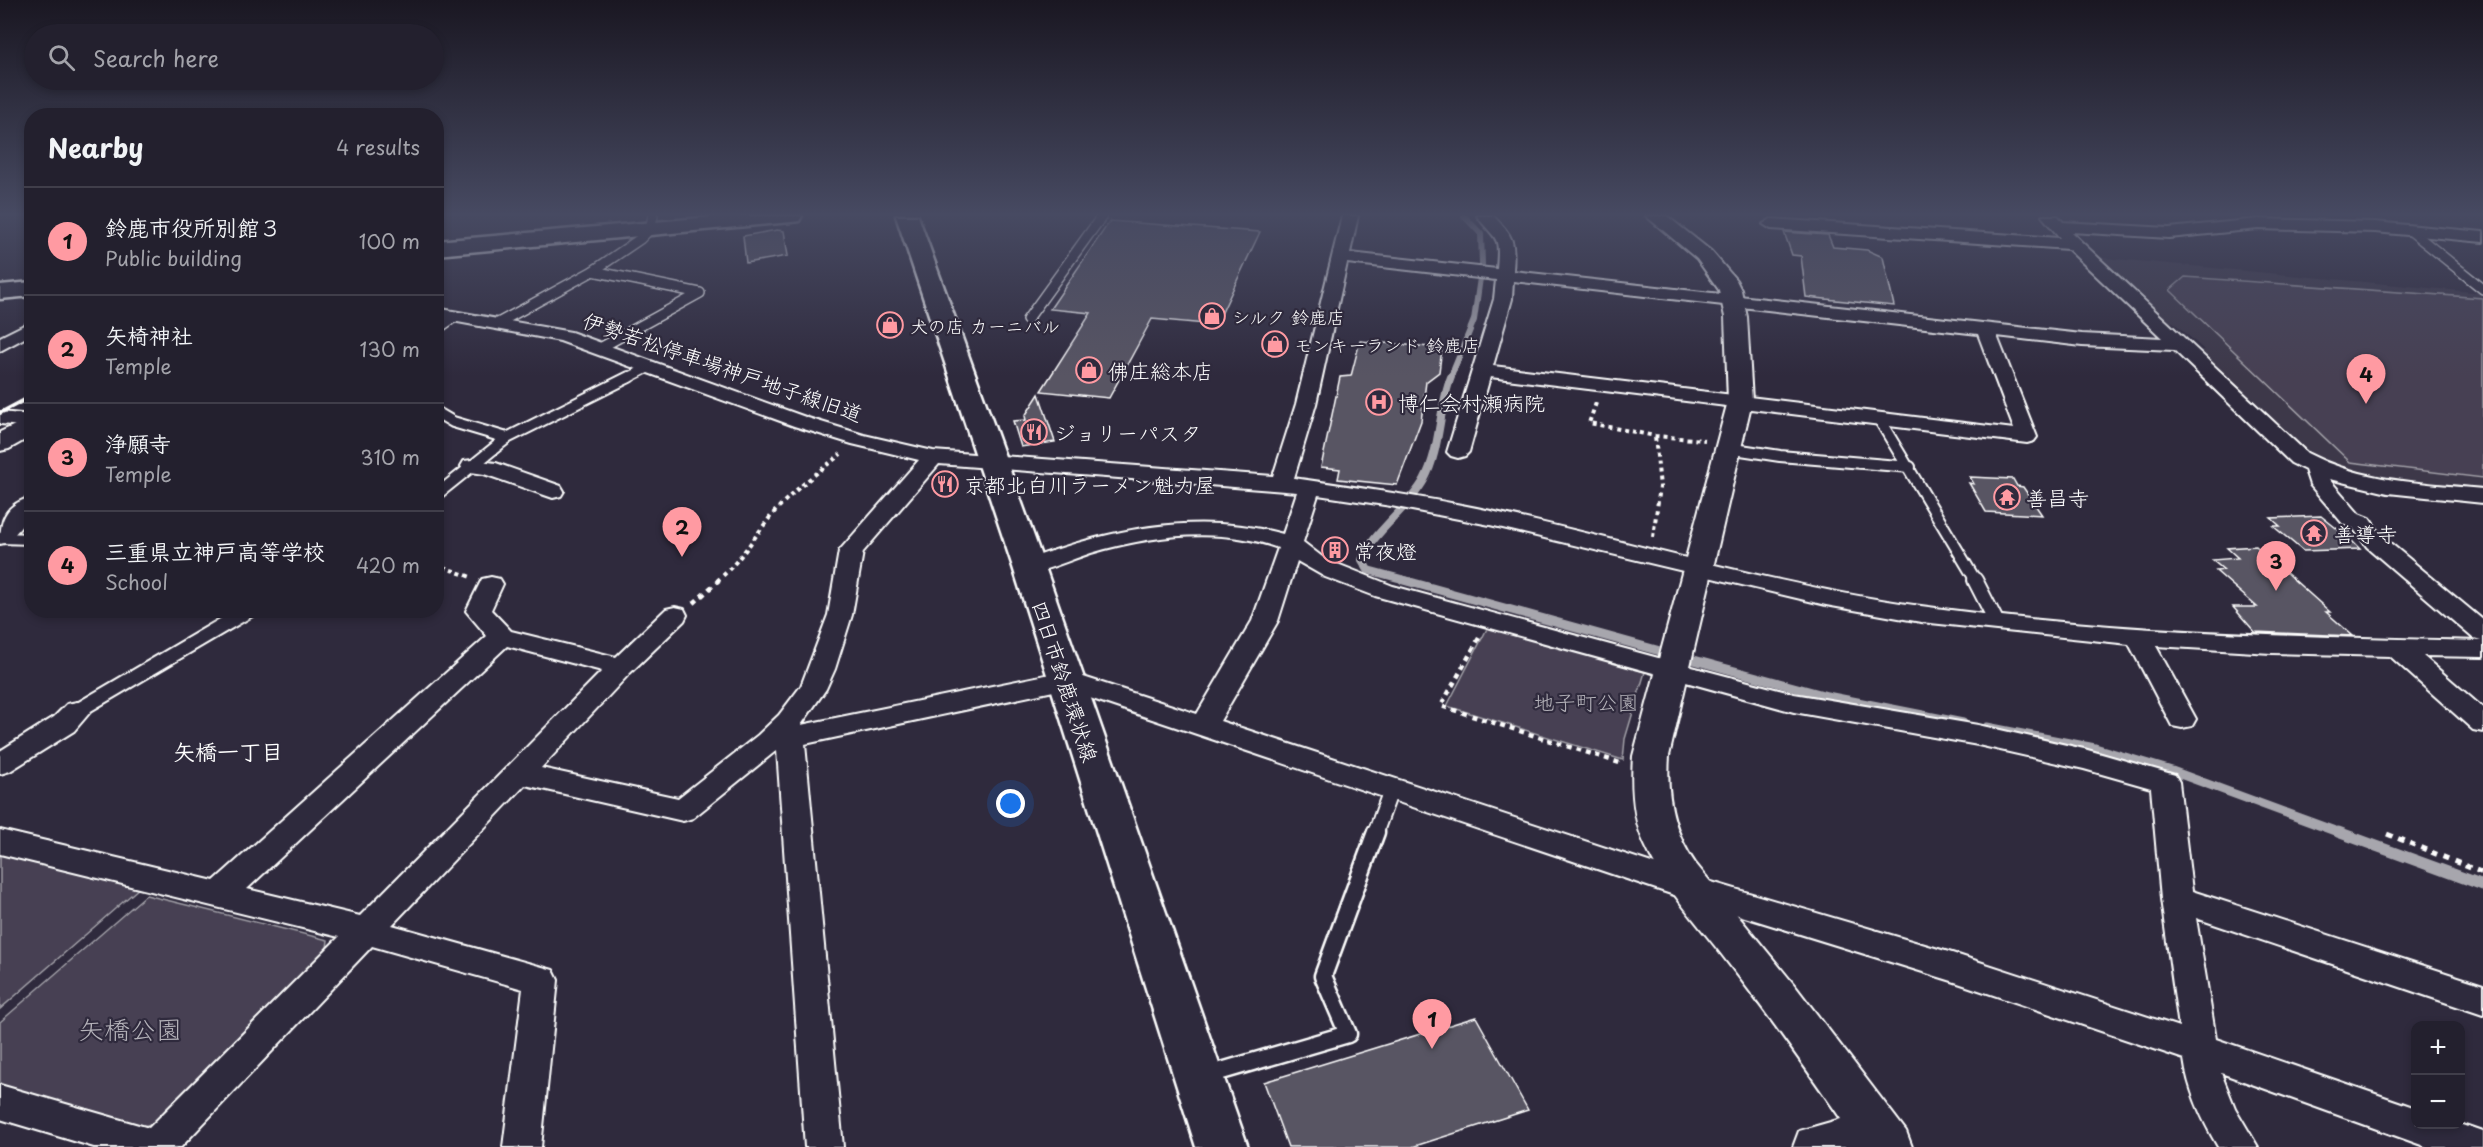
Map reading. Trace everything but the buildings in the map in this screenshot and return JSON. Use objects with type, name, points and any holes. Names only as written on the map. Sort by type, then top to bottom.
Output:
[{"type":"main road","name":"四日市鈴鹿環状線","points":[[926,270],[1029,567],[1222,1147]]},
{"type":"main road","points":[[0,284],[24,282]]},
{"type":"main road","points":[[0,292],[24,290]]},
{"type":"street","points":[[1282,483],[1306,404],[1337,270]]},
{"type":"street","points":[[1449,270],[2082,340],[2181,345]]},
{"type":"street","points":[[1458,452],[1484,371],[1503,299],[1501,270]]},
{"type":"street","points":[[1717,270],[1725,280],[1736,317],[1740,401],[1651,756],[1648,777],[1664,845],[1691,888],[1802,1027],[1883,1139],[1816,1147]]},
{"type":"street","points":[[2100,270],[2299,458],[2316,469],[2345,479],[2482,496]]},
{"type":"street","name":"伊勢若松停車場神戸地子線旧道","points":[[446,315],[564,336],[801,422],[859,440],[933,457],[1282,483],[1391,499],[1826,597],[1921,614],[2138,637],[2271,645],[2483,649]]},
{"type":"street","points":[[1484,371],[2027,437],[1985,328]]},
{"type":"street","points":[[0,345],[24,331]]},
{"type":"street","points":[[0,418],[24,422]]},
{"type":"street","points":[[0,443],[24,428]]},
{"type":"street","points":[[824,1147],[779,740],[813,689],[822,669],[840,615],[851,551],[933,457]]},
{"type":"street","points":[[472,466],[488,468],[554,492]]},
{"type":"street","points":[[2316,469],[2318,480],[2351,519],[2361,523],[2375,542],[2483,633]]},
{"type":"street","points":[[1204,726],[1265,621],[1310,487]]},
{"type":"street","points":[[1,535],[24,510]]},
{"type":"street","points":[[1029,567],[1120,538],[1189,527],[1213,528],[1264,536],[1292,545],[1314,562],[1349,579],[1384,591],[1489,619],[1675,660],[1717,681],[1794,703],[1988,737],[2084,759],[2165,782],[2177,899],[2204,1076],[2221,1118],[2239,1147]]},
{"type":"street","points":[[491,584],[478,611],[502,637],[621,667]]},
{"type":"street","points":[[0,1102],[155,1147],[621,667],[675,615]]},
{"type":"street","points":[[219,896],[502,637]]},
{"type":"street","points":[[2138,637],[2182,719]]},
{"type":"street","points":[[2395,646],[2483,723]]},
{"type":"street","points":[[519,773],[683,810],[779,740],[1065,680],[1098,693],[1691,888],[1952,967],[2199,1049],[2476,1147]]},
{"type":"street","points":[[0,764],[64,724],[77,711]]},
{"type":"street","points":[[0,842],[364,930],[541,980],[522,1147]]},
{"type":"street","points":[[2177,899],[2483,1000]]},
{"type":"lane","points":[[1027,320],[1063,270]]},
{"type":"lane","points":[[2459,270],[2483,290]]},
{"type":"lane","points":[[498,323],[593,271],[700,293],[600,348]]},
{"type":"lane","points":[[444,489],[507,438],[650,368]]},
{"type":"lane","points":[[444,417],[453,422],[507,438]]},
{"type":"lane","points":[[1879,419],[1910,468],[1996,621]]},
{"type":"lane","points":[[1729,444],[1780,456],[1910,468]]},
{"type":"lane","points":[[1,535],[24,538]]},
{"type":"lane","points":[[77,711],[235,618]]},
{"type":"lane","points":[[1198,1078],[1347,1034],[1323,976],[1391,790]]},
{"type":"path","points":[[1602,385],[1589,423],[1655,436],[1729,444]]},
{"type":"path","points":[[1647,555],[1660,507],[1661,482],[1655,436]]},
{"type":"path","points":[[675,615],[695,603],[735,565],[772,515],[796,489],[859,440]]},
{"type":"path","points":[[444,567],[491,584]]},
{"type":"path","points":[[1489,619],[1441,706],[1630,766]]},
{"type":"path","points":[[2387,834],[2483,873]]},
{"type":"shaded area","points":[[2107,270],[2229,270],[2483,293],[2483,490],[2354,475],[2304,456],[2195,351],[2204,350],[2173,322],[2163,323]]},
{"type":"green space","points":[[2185,277],[2483,298],[2483,478],[2350,462],[2170,290]]},
{"type":"green space","name":"地子町公園","points":[[1489,625],[1645,672],[1625,739],[1623,760],[1447,706]]},
{"type":"green space","points":[[0,854],[139,888],[0,1009]]},
{"type":"green space","name":"矢橋公園","points":[[146,895],[328,940],[326,956],[168,1118],[141,1127],[0,1086],[0,1022]]},
{"type":"waterway","points":[[1450,379],[1474,320],[1481,270]]},
{"type":"waterway","points":[[1409,581],[1368,570],[1362,560],[1373,541],[1417,491],[1430,468],[1451,377]]},
{"type":"waterway","points":[[1403,580],[1671,654]]},
{"type":"waterway","points":[[1683,657],[1827,696],[1963,723]]},
{"type":"waterway","points":[[1987,727],[2095,748],[2172,771],[2343,834]]},
{"type":"waterway","points":[[2338,832],[2483,885]]},
{"type":"railway","points":[[0,413],[24,400]]},
{"type":"place","name":"シルク 鈴鹿店","points":[[1212,316]]},
{"type":"place","name":"犬の店 カーニバル","points":[[890,325]]},
{"type":"place","name":"モンキーランド 鈴鹿店","points":[[1275,344]]},
{"type":"place","name":"佛庄総本店","points":[[1089,370]]},
{"type":"place","name":"博仁会村瀬病院","points":[[1379,402]]},
{"type":"place","name":"三重県立神戸高等学校","points":[[2366,404]]},
{"type":"place","name":"ジョリーパスタ","points":[[1034,432]]},
{"type":"place","name":"京都北白川ラーメン魁力屋","points":[[945,484]]},
{"type":"place","name":"善昌寺","points":[[2007,497]]},
{"type":"place","name":"善導寺","points":[[2314,533]]},
{"type":"place","name":"常夜燈","points":[[1335,550]]},
{"type":"place","name":"矢椅神社","points":[[682,557]]},
{"type":"place","name":"浄願寺","points":[[2276,591]]},
{"type":"place","name":"鈴鹿市役所別館３","points":[[1432,1049]]},
{"type":"district","name":"矢橋一丁目","points":[[228,750]]}]
